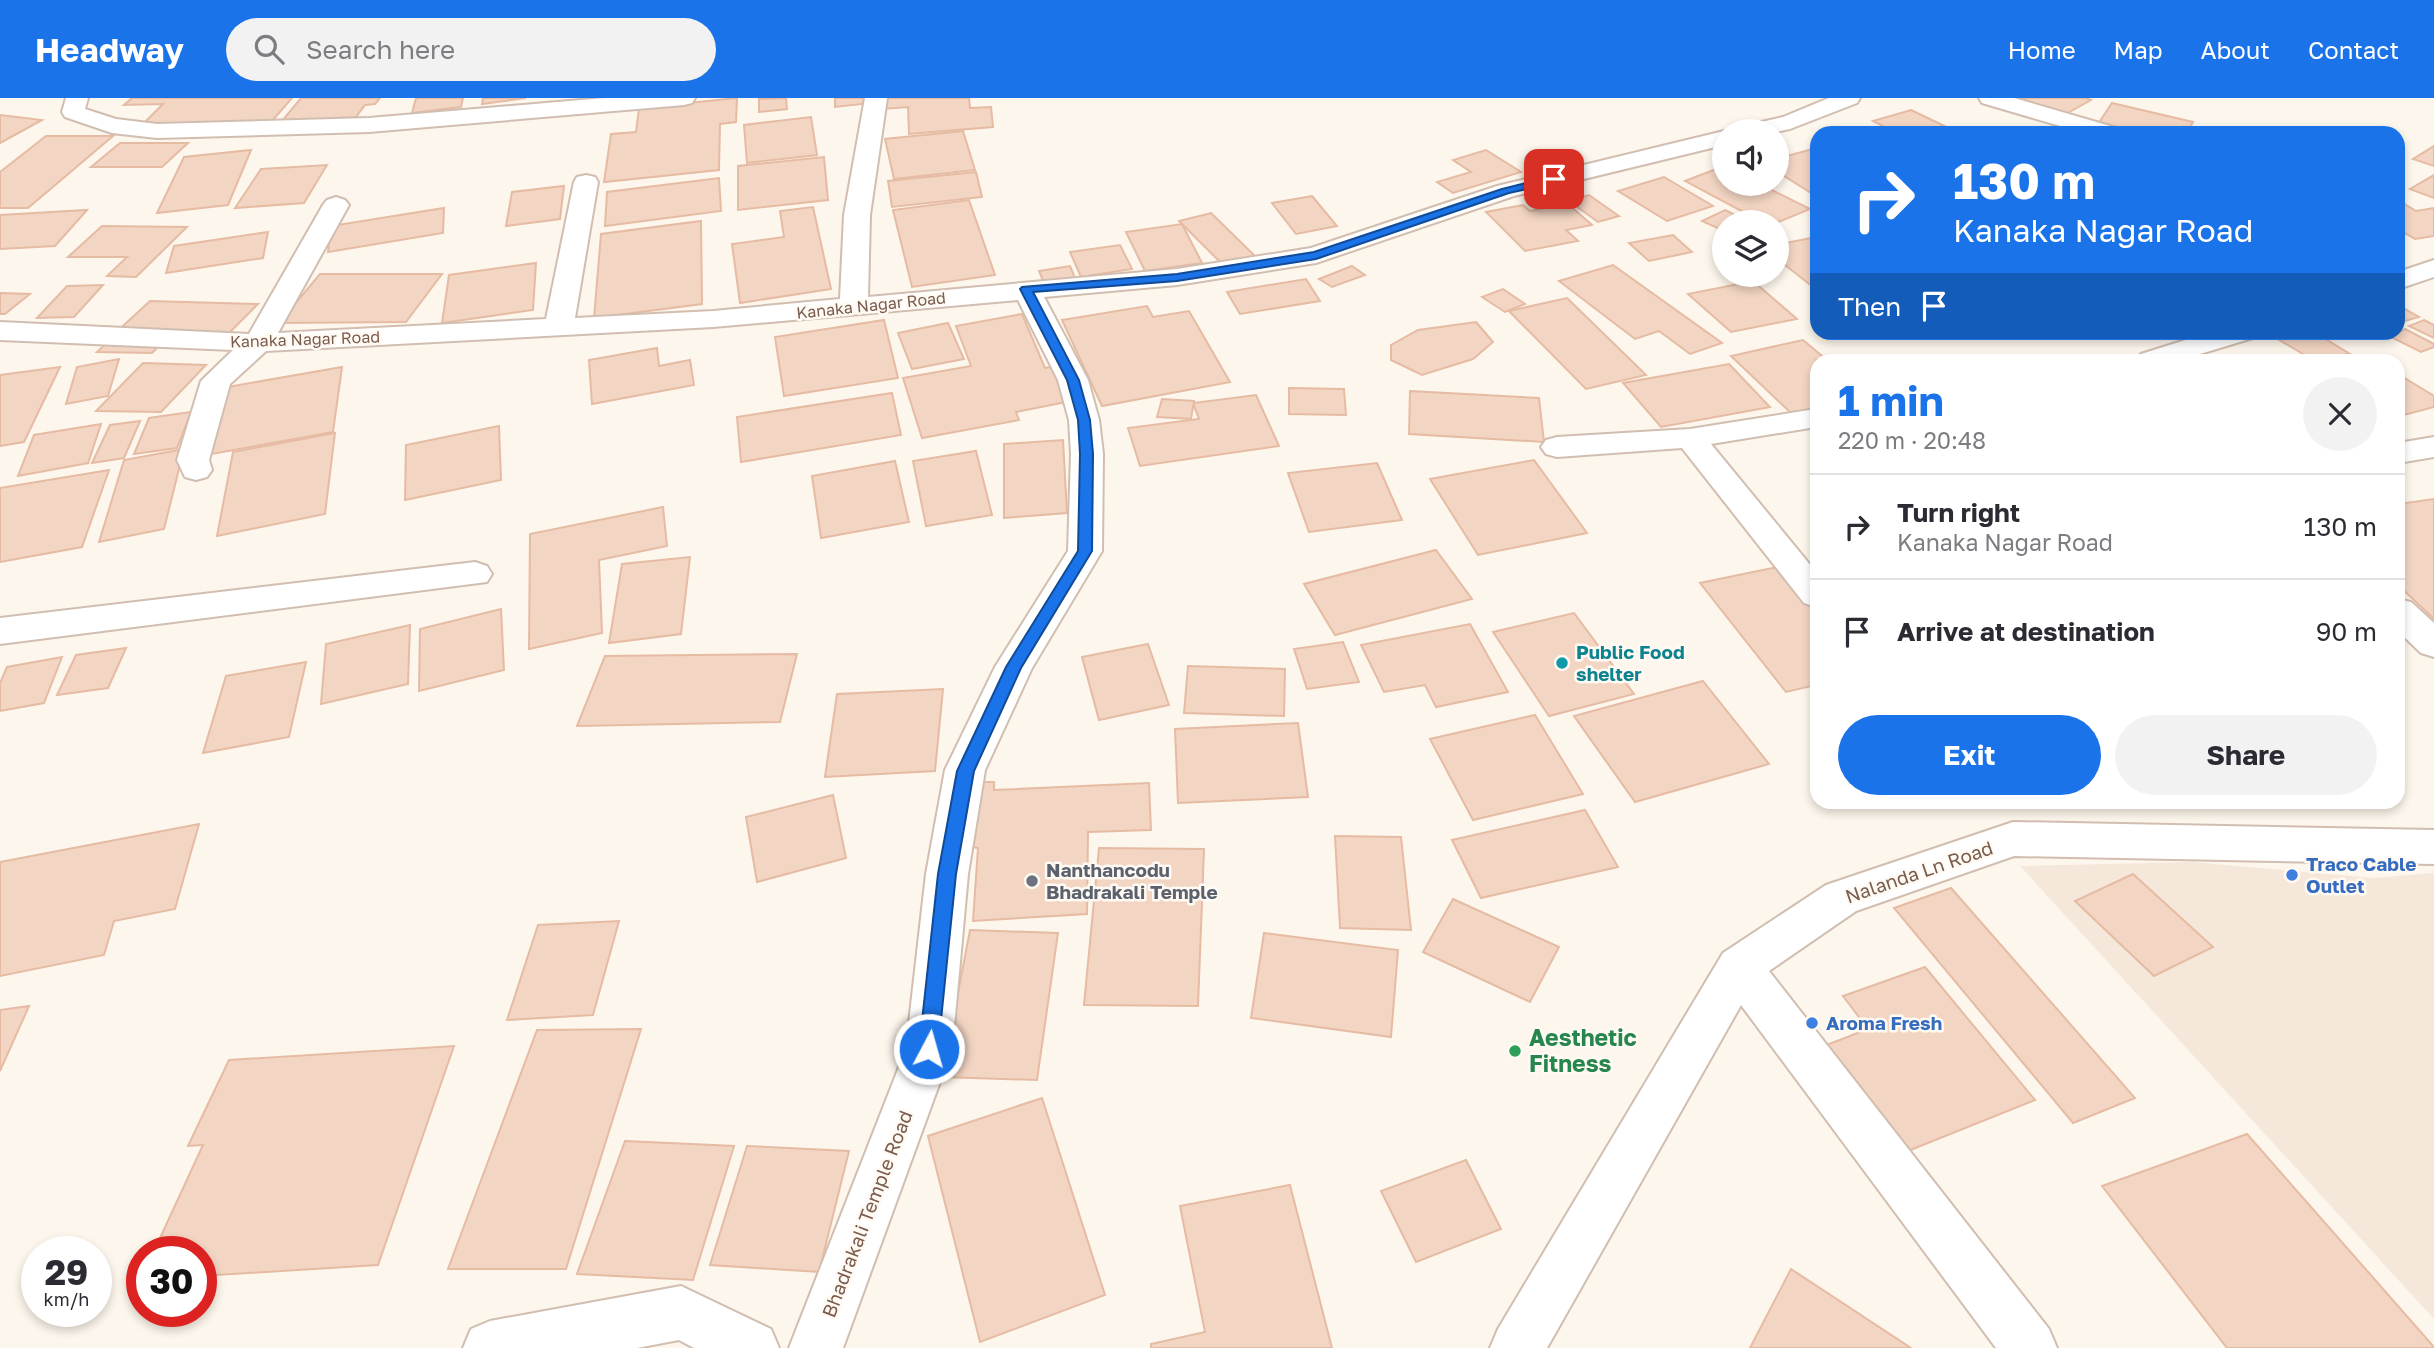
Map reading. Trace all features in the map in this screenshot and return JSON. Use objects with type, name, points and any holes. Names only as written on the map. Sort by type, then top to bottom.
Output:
[{"type":"street","points":[[77,98],[74,112],[112,126],[158,131],[369,125],[684,98]]},
{"type":"street","points":[[369,125],[397,98]]},
{"type":"street","points":[[854,307],[857,215],[876,98]]},
{"type":"street","points":[[1789,122],[1849,98]]},
{"type":"street","points":[[1990,98],[2085,126]]},
{"type":"street","name":"Kanaka Nagar Road","points":[[2,336],[258,343],[713,319],[1177,277],[1316,255],[1506,191],[1712,141]]},
{"type":"street","points":[[559,327],[586,183]]},
{"type":"street","points":[[195,470],[193,460],[216,381],[258,343],[335,205]]},
{"type":"street","points":[[2405,278],[2434,268]]},
{"type":"street","name":"Bhadrakali Temple Road","points":[[816,1348],[929,1049],[947,874],[965,771],[1014,667],[1085,551],[1087,454],[1084,420],[1073,380],[1026,289]]},
{"type":"street","points":[[2171,354],[2217,340]]},
{"type":"street","points":[[1557,447],[1690,438],[1810,419]]},
{"type":"street","points":[[1690,438],[1810,588]]},
{"type":"street","points":[[2405,452],[2434,447]]},
{"type":"street","points":[[0,631],[475,574]]},
{"type":"street","points":[[2405,617],[2434,644]]},
{"type":"street","name":"Nalanda Ln Road","points":[[1517,1348],[1739,967],[1841,898],[2013,839],[2434,847]]},
{"type":"street","points":[[1739,967],[2030,1348]]},
{"type":"street","points":[[490,1348],[681,1313],[752,1348]]},
{"type":"shaded area","points":[[2192,862],[2373,878],[2434,873],[2434,1319],[2020,866]]},
{"type":"building","points":[[132,98],[292,98],[272,121],[142,125],[163,104],[124,105]]},
{"type":"building","points":[[301,98],[380,98],[375,104],[365,105],[356,117],[282,121]]},
{"type":"building","points":[[416,98],[463,98],[461,107],[412,113]]},
{"type":"building","points":[[483,98],[526,98],[482,104]]},
{"type":"building","points":[[737,98],[736,122],[720,124],[719,170],[604,182],[611,134],[636,132],[639,108]]},
{"type":"building","points":[[786,98],[787,109],[759,112],[759,99]]},
{"type":"building","points":[[835,98],[870,98],[871,103],[835,107]]},
{"type":"building","points":[[883,98],[969,98],[970,108],[991,107],[993,127],[909,134],[908,107],[883,109]]},
{"type":"building","points":[[2016,98],[2086,98],[2091,100],[2064,115]]},
{"type":"building","points":[[2112,103],[2193,122],[2191,126],[2098,124]]},
{"type":"building","points":[[1911,110],[1944,126],[1883,126],[1873,121]]},
{"type":"building","points":[[0,115],[42,120],[0,143]]},
{"type":"building","points":[[811,117],[817,155],[747,163],[744,125]]},
{"type":"building","points":[[963,131],[975,170],[894,179],[885,139]]},
{"type":"building","points":[[46,136],[113,136],[28,208],[0,208],[0,172]]},
{"type":"building","points":[[120,143],[188,143],[162,167],[91,167]]},
{"type":"building","points":[[2434,146],[2434,166],[2413,159]]},
{"type":"building","points":[[251,150],[228,205],[157,213],[184,157]]},
{"type":"building","points":[[1486,150],[1521,172],[1453,193],[1437,182],[1471,172],[1453,160]]},
{"type":"building","points":[[1810,150],[1810,192],[1789,179],[1789,155]]},
{"type":"building","points":[[824,157],[828,200],[738,210],[738,166]]},
{"type":"building","points":[[327,165],[304,203],[235,208],[261,169]]},
{"type":"building","points":[[1712,171],[1712,195],[1685,181]]},
{"type":"building","points":[[976,172],[982,197],[892,207],[888,181]]},
{"type":"building","points":[[2434,175],[2434,198],[2410,189]]},
{"type":"building","points":[[1664,177],[1713,206],[1667,221],[1618,191]]},
{"type":"building","points":[[719,178],[721,211],[605,226],[607,192]]},
{"type":"building","points":[[564,186],[560,219],[506,226],[512,192]]},
{"type":"building","points":[[1589,195],[1619,216],[1598,222],[1569,201]]},
{"type":"building","points":[[1312,196],[1337,226],[1296,234],[1272,203]]},
{"type":"building","points":[[1713,196],[1784,196],[1810,209],[1789,218],[1789,210],[1739,210]]},
{"type":"building","points":[[969,200],[995,275],[912,287],[893,210]]},
{"type":"building","points":[[1568,204],[1592,225],[1566,230],[1578,241],[1525,251],[1486,212],[1523,205],[1530,211]]},
{"type":"building","points":[[2405,204],[2416,211],[2434,208],[2434,236],[2415,239],[2405,233]]},
{"type":"building","points":[[813,207],[831,289],[740,303],[732,244],[784,237],[780,211]]},
{"type":"building","points":[[444,208],[443,233],[328,252],[331,226]]},
{"type":"building","points":[[87,210],[55,246],[0,249],[0,215]]},
{"type":"building","points":[[1211,213],[1260,261],[1227,269],[1179,221]]},
{"type":"building","points":[[1712,216],[1712,226],[1702,221]]},
{"type":"building","points":[[701,221],[702,304],[594,318],[601,234]]},
{"type":"building","points":[[1182,224],[1202,263],[1145,271],[1126,232]]},
{"type":"building","points":[[102,226],[187,227],[136,277],[107,276],[127,257],[68,257]]},
{"type":"building","points":[[268,232],[263,258],[166,273],[174,246]]},
{"type":"building","points":[[1673,235],[1692,252],[1649,261],[1629,243]]},
{"type":"building","points":[[1810,238],[1810,285],[1789,268],[1789,242]]},
{"type":"building","points":[[1120,245],[1132,269],[1081,277],[1070,252]]},
{"type":"building","points":[[536,263],[533,310],[442,323],[449,275]]},
{"type":"building","points":[[1613,265],[1722,343],[1690,354],[1659,331],[1635,339],[1559,281]]},
{"type":"building","points":[[1070,266],[1075,278],[1044,283],[1039,271]]},
{"type":"building","points":[[1352,266],[1365,275],[1332,287],[1319,279]]},
{"type":"building","points":[[320,274],[442,274],[406,322],[279,323]]},
{"type":"building","points":[[1306,279],[1320,301],[1240,314],[1227,292]]},
{"type":"building","points":[[103,285],[74,317],[37,318],[67,286]]},
{"type":"building","points":[[1723,287],[1760,287],[1797,319],[1731,332],[1688,294]]},
{"type":"building","points":[[1503,289],[1525,304],[1505,312],[1482,297]]},
{"type":"building","points":[[0,293],[30,294],[5,314],[0,314]]},
{"type":"building","points":[[1567,298],[1646,375],[1586,389],[1509,311]]},
{"type":"building","points":[[150,301],[258,304],[224,338],[112,336]]},
{"type":"building","points":[[1147,306],[1153,317],[1189,311],[1230,382],[1102,406],[1062,320]]},
{"type":"building","points":[[2405,309],[2419,317],[2405,321]]},
{"type":"building","points":[[1022,314],[1045,368],[1060,365],[1076,400],[1016,412],[1019,420],[922,438],[903,378],[971,366],[956,326]]},
{"type":"building","points":[[884,320],[898,378],[784,396],[775,337]]},
{"type":"building","points":[[2424,320],[2434,325],[2434,338],[2409,326]]},
{"type":"building","points":[[1476,322],[1493,342],[1473,359],[1422,375],[1391,360],[1391,345],[1418,330]]},
{"type":"building","points":[[948,323],[964,359],[912,369],[898,333]]},
{"type":"building","points":[[2405,329],[2434,344],[2434,347],[2421,352],[2397,340],[2405,340]]},
{"type":"building","points":[[1803,340],[1820,354],[1810,354],[1810,410],[1792,414],[1731,356]]},
{"type":"building","points":[[2279,340],[2327,340],[2350,354],[2303,354]]},
{"type":"building","points":[[109,341],[163,342],[152,353],[97,352]]},
{"type":"building","points":[[657,348],[659,366],[690,360],[694,385],[592,404],[589,360]]},
{"type":"building","points":[[119,359],[108,396],[66,404],[77,367]]},
{"type":"building","points":[[143,363],[206,365],[161,412],[96,411]]},
{"type":"building","points":[[1729,364],[1770,407],[1661,427],[1623,383]]},
{"type":"building","points":[[60,367],[24,442],[0,446],[0,375]]},
{"type":"building","points":[[342,367],[333,432],[200,456],[216,389]]},
{"type":"building","points":[[2405,378],[2434,396],[2434,407],[2405,415]]},
{"type":"building","points":[[1289,388],[1344,389],[1346,415],[1289,414]]},
{"type":"building","points":[[1410,391],[1539,398],[1544,442],[1409,434]]},
{"type":"building","points":[[892,393],[901,435],[741,462],[737,417]]},
{"type":"building","points":[[1256,395],[1279,446],[1140,466],[1128,428],[1199,419],[1193,403]]},
{"type":"building","points":[[1162,399],[1194,401],[1191,419],[1157,417]]},
{"type":"building","points":[[191,412],[177,448],[134,454],[149,418]]},
{"type":"building","points":[[140,421],[124,458],[92,463],[110,425]]},
{"type":"building","points":[[101,424],[88,463],[18,476],[34,435]]},
{"type":"building","points":[[499,426],[501,480],[405,500],[406,445]]},
{"type":"building","points":[[335,433],[325,514],[217,536],[233,452]]},
{"type":"building","points":[[1063,440],[1067,513],[1004,518],[1004,444]]},
{"type":"building","points":[[184,449],[164,529],[99,542],[124,460]]},
{"type":"building","points":[[976,451],[992,515],[926,526],[913,461]]},
{"type":"building","points":[[1534,460],[1587,533],[1478,555],[1430,479]]},
{"type":"building","points":[[895,461],[909,522],[821,538],[812,476]]},
{"type":"building","points":[[1377,463],[1402,520],[1309,532],[1288,473]]},
{"type":"building","points":[[109,470],[82,547],[0,562],[0,488]]},
{"type":"building","points":[[2434,499],[2434,619],[2405,592],[2405,503]]},
{"type":"building","points":[[663,507],[667,546],[599,560],[602,633],[529,649],[530,534]]},
{"type":"building","points":[[1436,550],[1472,599],[1335,635],[1304,584]]},
{"type":"building","points":[[690,557],[681,634],[609,643],[622,564]]},
{"type":"building","points":[[1777,567],[1810,606],[1810,686],[1786,692],[1700,583]]},
{"type":"building","points":[[501,609],[504,670],[419,691],[420,629]]},
{"type":"building","name":"Public Food shelter","points":[[1574,613],[1634,694],[1549,716],[1493,632]]},
{"type":"building","points":[[1470,624],[1508,692],[1436,707],[1425,685],[1384,692],[1361,645]]},
{"type":"building","points":[[410,625],[408,684],[321,704],[326,644]]},
{"type":"building","points":[[1343,642],[1359,682],[1307,689],[1294,649]]},
{"type":"building","points":[[1148,644],[1169,705],[1099,720],[1082,657]]},
{"type":"building","points":[[126,648],[108,688],[57,695],[76,655]]},
{"type":"building","points":[[797,654],[780,722],[577,726],[605,656]]},
{"type":"building","points":[[62,657],[44,703],[0,711],[0,683],[7,667]]},
{"type":"building","points":[[306,662],[289,737],[203,753],[226,676]]},
{"type":"building","points":[[1188,666],[1285,669],[1284,716],[1184,713]]},
{"type":"building","points":[[1703,681],[1769,764],[1635,802],[1574,716]]},
{"type":"building","points":[[943,689],[935,771],[825,777],[837,694]]},
{"type":"building","points":[[1535,715],[1583,794],[1473,820],[1430,739]]},
{"type":"building","points":[[1298,723],[1308,797],[1178,803],[1175,729]]},
{"type":"building","name":"Nanthancodu Bhadrakali Temple","points":[[977,782],[994,782],[994,790],[1149,783],[1151,830],[1088,832],[1087,914],[973,921],[978,848],[972,847]]},
{"type":"building","points":[[833,795],[846,858],[757,882],[746,817]]},
{"type":"building","points":[[1585,810],[1618,867],[1481,898],[1452,840]]},
{"type":"building","points":[[199,824],[175,909],[114,921],[104,955],[0,976],[0,862]]},
{"type":"building","points":[[1335,836],[1401,837],[1411,930],[1340,928]]},
{"type":"building","points":[[1099,848],[1204,849],[1198,1006],[1084,1005]]},
{"type":"building","points":[[2133,874],[2213,947],[2154,976],[2075,901]]},
{"type":"building","points":[[1951,888],[2135,1098],[2073,1123],[1894,908]]},
{"type":"building","points":[[1453,899],[1559,947],[1530,1002],[1423,952]]},
{"type":"building","points":[[619,921],[593,1015],[507,1020],[538,925]]},
{"type":"building","points":[[970,930],[1058,933],[1037,1080],[942,1077]]},
{"type":"building","points":[[1264,933],[1398,950],[1391,1037],[1251,1018]]},
{"type":"building","points":[[1925,967],[2035,1100],[1898,1155],[1819,1048],[1868,1029],[1843,996]]},
{"type":"building","points":[[29,1006],[0,1071],[0,1010]]},
{"type":"building","points":[[641,1029],[566,1269],[448,1269],[537,1030]]},
{"type":"building","points":[[454,1046],[378,1265],[217,1275],[217,1236],[161,1236],[203,1145],[188,1146],[229,1060]]},
{"type":"building","points":[[1042,1098],[1105,1295],[980,1342],[928,1136]]},
{"type":"building","points":[[2247,1134],[2434,1348],[2227,1348],[2102,1186]]},
{"type":"building","points":[[625,1141],[734,1146],[693,1280],[577,1274]]},
{"type":"building","points":[[747,1146],[849,1151],[819,1272],[710,1265]]},
{"type":"building","points":[[1466,1160],[1501,1229],[1416,1262],[1381,1191]]},
{"type":"building","points":[[1290,1185],[1332,1348],[1151,1348],[1151,1344],[1205,1332],[1180,1206]]},
{"type":"building","points":[[1791,1269],[1911,1348],[1750,1348]]},
{"type":"place","name":"Public Food shelter","points":[[1562,663]]},
{"type":"place","name":"Traco Cable Outlet","points":[[2292,875]]},
{"type":"place","name":"Nanthancodu Bhadrakali Temple","points":[[1032,881]]},
{"type":"place","name":"Aroma Fresh","points":[[1812,1023]]},
{"type":"place","name":"Aesthetic Fitness","points":[[1515,1051]]},
{"type":"route","points":[[929,1049],[947,874],[965,771],[1014,667],[1085,551],[1087,454],[1084,420],[1073,380],[1026,289],[1177,277],[1316,255],[1506,191],[1554,179]]}]
